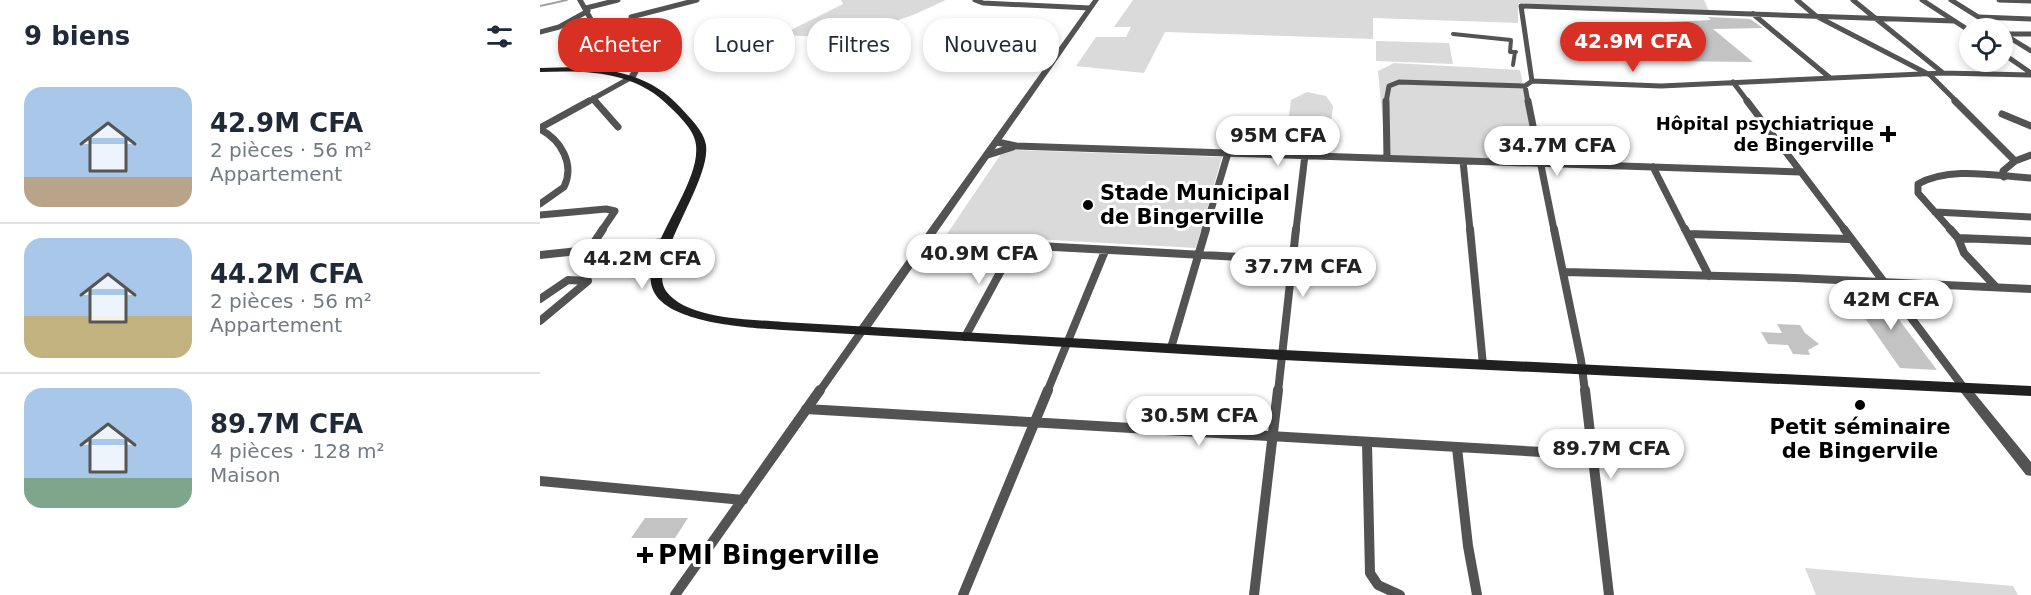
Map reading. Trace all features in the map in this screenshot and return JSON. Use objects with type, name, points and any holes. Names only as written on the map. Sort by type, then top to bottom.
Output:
[{"type":"main road","points":[[540,70],[590,70],[632,77],[651,85],[668,99],[697,134],[701,144],[698,166],[665,242],[657,274],[657,288],[664,298],[676,306],[725,320],[862,331],[1283,355],[2031,391]]},
{"type":"street","points":[[580,0],[591,18]]},
{"type":"street","points":[[540,32],[559,27],[587,9],[618,0]]},
{"type":"street","points":[[631,17],[697,0]]},
{"type":"street","points":[[975,0],[1032,2],[1090,8]]},
{"type":"street","points":[[675,595],[1096,0]]},
{"type":"street","points":[[1797,0],[1815,16],[1930,75],[2015,161]]},
{"type":"street","points":[[1853,0],[1943,73]]},
{"type":"street","points":[[1922,0],[1959,24]]},
{"type":"street","points":[[1951,0],[1978,17],[2031,19]]},
{"type":"street","points":[[1999,0],[2031,1]]},
{"type":"street","points":[[1532,81],[1521,6],[1954,21]]},
{"type":"street","points":[[1754,14],[1829,77]]},
{"type":"street","points":[[2013,33],[2031,34]]},
{"type":"street","points":[[1453,34],[1511,40],[1510,52],[1515,52],[1513,65]]},
{"type":"street","points":[[2013,39],[2031,51]]},
{"type":"street","points":[[2013,61],[2031,74]]},
{"type":"street","points":[[540,128],[632,77],[635,72]]},
{"type":"street","points":[[1388,158],[1386,92],[1394,84],[1525,86],[1532,81],[1661,86],[1943,73],[2031,74]]},
{"type":"street","points":[[1733,82],[1881,282],[2031,471]]},
{"type":"street","points":[[1525,86],[1582,370],[1609,595]]},
{"type":"street","points":[[593,98],[618,128]]},
{"type":"street","points":[[2002,114],[2031,126]]},
{"type":"street","points":[[540,128],[549,133],[564,151],[567,180],[564,187],[540,204]]},
{"type":"street","points":[[997,142],[1016,146],[1800,172]]},
{"type":"street","points":[[988,154],[1016,146]]},
{"type":"street","points":[[1171,348],[1228,153]]},
{"type":"street","points":[[1254,595],[1295,260],[1305,155]]},
{"type":"street","points":[[2004,177],[2003,171],[2015,161],[2031,155]]},
{"type":"street","points":[[1463,161],[1483,365]]},
{"type":"street","points":[[1653,167],[1709,276]]},
{"type":"street","points":[[1996,287],[1964,253],[1958,238],[1918,193],[1918,184],[1923,180],[1949,176],[2031,178]]},
{"type":"street","points":[[540,215],[606,209],[615,211],[589,250]]},
{"type":"street","points":[[1935,212],[2031,217]]},
{"type":"street","points":[[1689,234],[1849,239]]},
{"type":"street","points":[[1958,238],[2031,241]]},
{"type":"street","points":[[926,240],[1295,260]]},
{"type":"street","points":[[540,255],[665,242]]},
{"type":"street","points":[[964,337],[1015,246]]},
{"type":"street","points":[[963,595],[1105,251]]},
{"type":"street","points":[[1564,272],[1881,282],[2029,290]]},
{"type":"street","points":[[540,299],[564,280],[572,278],[588,281],[540,321]]},
{"type":"street","points":[[806,409],[1594,455]]},
{"type":"street","points":[[1367,443],[1370,573],[1373,582],[1400,595]]},
{"type":"street","points":[[1457,448],[1468,546],[1477,595]]},
{"type":"street","points":[[540,481],[743,500]]},
{"type":"shaded area","points":[[841,0],[946,0],[905,18],[815,18],[843,4]]},
{"type":"shaded area","points":[[1133,0],[1704,0],[1709,11],[1518,3],[1518,23],[1373,18],[1373,39],[1165,32],[1144,73],[1076,66],[1096,37],[1126,37],[1131,27],[1114,27]]},
{"type":"shaded area","points":[[807,22],[807,36],[795,36],[795,28]]},
{"type":"shaded area","points":[[1376,41],[1449,43],[1453,64],[1376,61]]},
{"type":"shaded area","points":[[1394,63],[1520,70],[1538,163],[1386,156],[1378,71]]},
{"type":"shaded area","points":[[1307,92],[1326,96],[1333,106],[1331,123],[1320,130],[1302,133],[1288,122],[1291,100]]},
{"type":"shaded area","name":"Stade Municipal de Bingerville","points":[[1014,150],[1222,157],[1196,248],[947,234],[1001,154]]},
{"type":"shaded area","points":[[1805,568],[2013,586],[2018,595],[1816,595]]},
{"type":"building","points":[[1708,17],[1750,19],[1763,28],[1713,29],[1753,62],[1662,61],[1642,32],[1676,31],[1667,22],[1711,20]]},
{"type":"building","points":[[1846,291],[1878,292],[1937,370],[1900,368]]},
{"type":"building","points":[[1777,324],[1800,325],[1805,333],[1819,344],[1808,350],[1810,355],[1793,354],[1788,345],[1768,344],[1761,332],[1782,333]]},
{"type":"building","name":"PMI Bingerville","points":[[645,518],[688,518],[675,538],[631,538]]},
{"type":"waterway","points":[[540,6],[567,0]]},
{"type":"place","name":"Hôpital psychiatrique de Bingerville","points":[[1888,134]]},
{"type":"place","name":"Stade Municipal de Bingerville","points":[[1088,205]]},
{"type":"place","name":"Petit séminaire de Bingervile","points":[[1860,405]]},
{"type":"place","name":"PMI Bingerville","points":[[645,555]]}]
